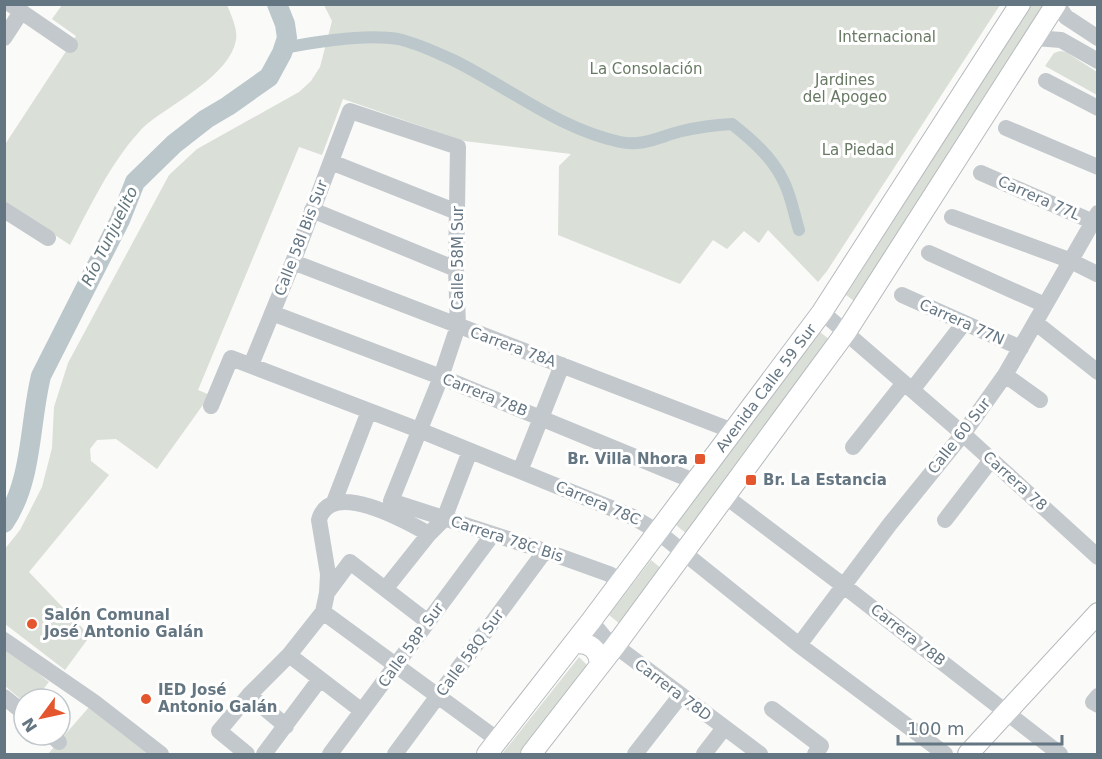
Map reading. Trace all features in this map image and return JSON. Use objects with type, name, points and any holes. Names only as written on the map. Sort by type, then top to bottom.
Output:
[{"type":"main road","name":"Avenida Calle 59 Sur","points":[[493,747],[591,621],[822,312],[1020,4]]},
{"type":"main road","name":"Avenida Calle 59 Sur","points":[[531,754],[615,646],[846,332],[1057,4]]},
{"type":"main road","points":[[968,754],[1098,613]]},
{"type":"main road","points":[[573,644],[589,644],[596,649],[600,657],[600,665]]},
{"type":"street","points":[[1057,4],[1066,17],[1098,38]]},
{"type":"street","points":[[4,38],[16,8],[70,45]]},
{"type":"street","points":[[1035,38],[1060,40],[1098,61]]},
{"type":"street","points":[[1046,81],[1098,108]]},
{"type":"street","name":"Calle 58I Bis Sur","points":[[251,365],[350,111],[458,147]]},
{"type":"street","points":[[1006,128],[1098,167]]},
{"type":"street","name":"Calle 58M Sur","points":[[391,501],[441,376],[458,326],[456,269],[458,147]]},
{"type":"street","points":[[331,162],[457,212]]},
{"type":"street","name":"Carrera 77L","points":[[981,173],[1096,220]]},
{"type":"street","points":[[4,210],[48,238]]},
{"type":"street","points":[[312,210],[456,269]]},
{"type":"street","points":[[952,217],[1069,260],[1097,274]]},
{"type":"street","name":"Calle 60 Sur","points":[[800,645],[890,524],[963,434],[1005,375],[1036,323],[1069,260],[1096,220]]},
{"type":"street","points":[[929,253],[1045,305]]},
{"type":"street","name":"Carrera 78A","points":[[292,262],[734,431]]},
{"type":"street","name":"Carrera 77N","points":[[902,295],[1021,348]]},
{"type":"street","name":"Carrera 78","points":[[822,312],[963,434],[1098,557]]},
{"type":"street","name":"Carrera 78B","points":[[272,313],[441,376],[696,482]]},
{"type":"street","points":[[853,447],[964,323]]},
{"type":"street","points":[[1036,323],[1098,372]]},
{"type":"street","name":"Carrera 78C","points":[[211,406],[231,358],[419,430],[633,517],[658,532],[800,645],[945,754]]},
{"type":"street","points":[[520,471],[562,365]]},
{"type":"street","points":[[1005,375],[1040,400]]},
{"type":"street","points":[[247,754],[219,731],[249,695],[290,655],[323,612],[328,574],[319,520],[328,507],[369,411]]},
{"type":"street","points":[[386,588],[429,534],[444,519],[470,451]]},
{"type":"street","points":[[945,520],[991,460]]},
{"type":"street","name":"Carrera 78B","points":[[725,496],[1060,754]]},
{"type":"street","points":[[328,507],[346,500],[406,514],[429,534]]},
{"type":"street","name":"Carrera 78C Bis","points":[[391,501],[406,514],[444,519],[493,534],[609,574],[621,581]]},
{"type":"street","name":"Calle 58P Sur","points":[[330,754],[493,534]]},
{"type":"street","name":"Calle 58Q Sur","points":[[395,754],[545,551]]},
{"type":"street","points":[[327,593],[350,562],[428,622]]},
{"type":"street","points":[[323,612],[438,697],[493,747]]},
{"type":"street","name":"Carrera 78D","points":[[591,621],[604,638],[760,754]]},
{"type":"street","points":[[4,640],[93,702],[161,754]]},
{"type":"street","points":[[290,655],[362,711]]},
{"type":"street","points":[[264,754],[320,679]]},
{"type":"street","points":[[249,695],[286,726]]},
{"type":"street","points":[[635,754],[681,696]]},
{"type":"street","points":[[772,708],[818,750]]},
{"type":"street","points":[[710,752],[724,728]]},
{"type":"green space","points":[[62,5],[227,5],[236,31],[232,53],[223,65],[199,87],[147,124],[128,145],[104,181],[70,245],[5,202],[4,146],[76,36],[52,19]]},
{"type":"green space","points":[[324,5],[1000,5],[818,282],[768,230],[759,243],[744,231],[727,249],[713,240],[680,284],[558,235],[559,166],[571,154],[464,141],[343,99],[322,155],[299,147],[198,390],[210,395],[157,469],[116,439],[97,440],[90,449],[91,461],[109,475],[29,572],[90,636],[65,670],[5,624],[4,550],[20,530],[42,487],[52,448],[54,407],[68,363],[169,175],[197,149],[299,92],[311,81],[320,67],[332,21]]},
{"type":"green space","points":[[1031,5],[1046,5],[858,304],[846,295]]},
{"type":"green space","points":[[1066,52],[1097,72],[1097,95],[1045,66],[1054,53]]},
{"type":"green space","points":[[820,332],[830,340],[688,535],[676,525]]},
{"type":"green space","points":[[651,560],[662,569],[620,624],[609,615]]},
{"type":"green space","points":[[4,646],[49,682],[45,687],[12,687],[12,692],[5,686]]},
{"type":"green space","points":[[579,657],[588,666],[520,754],[502,754]]},
{"type":"green space","points":[[90,706],[150,754],[48,754],[54,747],[72,747],[72,727]]},
{"type":"waterway","name":"Río Tunjuelito","points":[[4,523],[20,489],[25,471],[41,376],[120,220],[135,182],[174,144],[206,119],[269,77],[287,38],[285,24],[277,4]]},
{"type":"waterway","points":[[284,48],[356,38],[398,39],[453,60],[576,128],[620,142],[644,142],[707,126],[732,124],[773,163],[788,192],[799,230]]},
{"type":"place","name":"Br. Villa Nhora","points":[[700,459]]},
{"type":"place","name":"Br. La Estancia","points":[[751,480]]},
{"type":"place","name":"Salón Comunal José Antonio Galán","points":[[32,624]]},
{"type":"place","name":"IED José Antonio Galán","points":[[146,699]]},
{"type":"park label","name":"Internacional","points":[[887,37]]},
{"type":"park label","name":"La Consolación","points":[[646,69]]},
{"type":"park label","name":"Jardines del Apogeo","points":[[845,88]]},
{"type":"park label","name":"La Piedad","points":[[858,150]]}]
